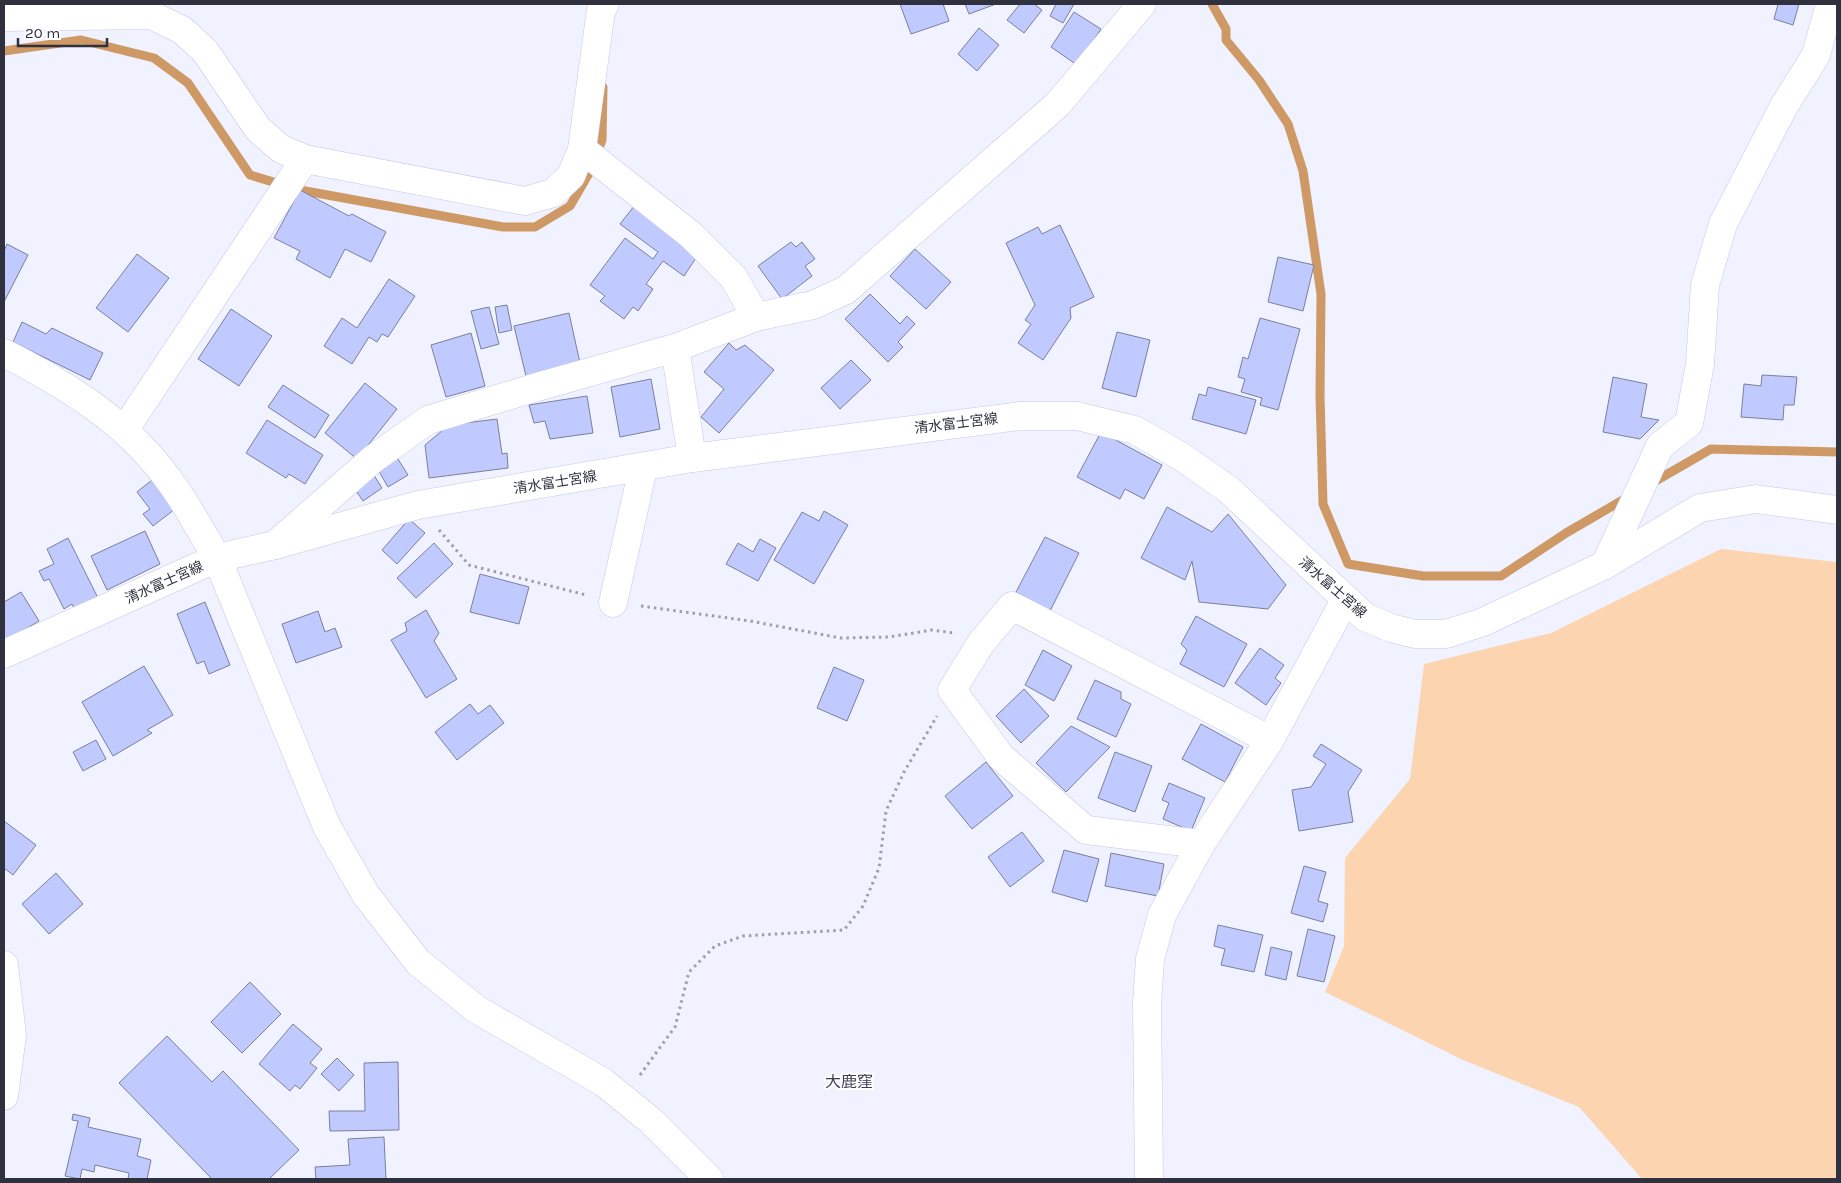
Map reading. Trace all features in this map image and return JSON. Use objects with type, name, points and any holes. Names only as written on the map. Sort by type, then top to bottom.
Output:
[{"type":"street","points":[[4,17],[151,16],[182,30],[205,51],[258,129],[281,149],[305,159],[525,201],[553,193],[571,176],[583,150],[601,10],[605,4]]},
{"type":"street","points":[[1605,565],[1660,446],[1689,423],[1700,364],[1705,285],[1724,224],[1784,106],[1816,55],[1830,4]]},
{"type":"street","points":[[275,545],[373,459],[428,420],[675,348],[756,317],[813,305],[846,290],[1058,104],[1138,5]]},
{"type":"street","points":[[583,150],[692,235],[734,278],[756,317]]},
{"type":"street","points":[[125,429],[305,159]]},
{"type":"street","points":[[675,348],[692,458]]},
{"type":"street","points":[[4,353],[57,380],[125,429],[171,482],[217,558],[327,827],[366,895],[418,962],[476,1009],[603,1082],[651,1121],[709,1179]]},
{"type":"street","name":"清水富士宮線","points":[[4,654],[217,558],[275,545],[418,505],[643,468],[692,458],[1010,417],[1077,416],[1135,430],[1182,457],[1229,490],[1365,617],[1391,628],[1414,634],[1446,634],[1483,622],[1605,565],[1700,508],[1756,499],[1837,510]]},
{"type":"street","points":[[614,603],[643,468]]},
{"type":"street","points":[[1150,1179],[1147,1003],[1150,958],[1162,915],[1201,844],[1270,740],[1345,600]]},
{"type":"street","points":[[1201,844],[1086,830],[1001,757],[952,690],[981,643],[1012,606],[1270,740]]},
{"type":"street","points":[[4,966],[12,1035],[4,1096]]},
{"type":"path","points":[[418,505],[469,565],[614,603],[750,620],[841,638],[889,637],[932,630],[958,634],[981,643]]},
{"type":"path","points":[[621,1097],[647,1068],[675,1028],[689,972],[715,946],[744,936],[844,930],[863,906],[879,868],[886,811],[900,780],[952,690]]},
{"type":"shaded area","points":[[1721,549],[1837,562],[1837,1179],[1642,1179],[1579,1107],[1463,1060],[1325,992],[1344,946],[1345,858],[1410,779],[1424,664],[1551,633]]},
{"type":"building","points":[[900,4],[943,4],[949,21],[911,34]]},
{"type":"building","points":[[965,4],[996,4],[969,14]]},
{"type":"building","points":[[1020,4],[1034,4],[1042,10],[1024,33],[1007,20]]},
{"type":"building","points":[[1056,4],[1074,4],[1063,23],[1050,16]]},
{"type":"building","points":[[1778,4],[1799,4],[1793,25],[1774,19]]},
{"type":"building","points":[[1074,12],[1101,29],[1077,65],[1051,47]]},
{"type":"building","points":[[979,28],[999,45],[977,71],[958,54]]},
{"type":"building","points":[[300,190],[349,216],[352,214],[386,232],[371,262],[345,249],[330,278],[296,259],[300,251],[274,238]]},
{"type":"building","points":[[635,205],[700,252],[684,276],[663,261],[646,284],[653,289],[638,311],[633,307],[624,319],[600,301],[605,296],[590,285],[625,238],[653,259],[658,252],[620,224]]},
{"type":"building","points":[[1060,225],[1094,297],[1070,308],[1071,318],[1043,360],[1018,343],[1031,324],[1025,320],[1035,305],[1006,243],[1038,227],[1042,234]]},
{"type":"building","points":[[791,242],[796,247],[802,242],[815,259],[805,266],[812,276],[782,299],[758,266]]},
{"type":"building","points":[[7,244],[28,255],[4,302],[4,251]]},
{"type":"building","points":[[915,249],[951,282],[926,309],[890,276]]},
{"type":"building","points":[[137,254],[169,278],[128,332],[96,308]]},
{"type":"building","points":[[1278,257],[1314,265],[1303,311],[1268,302]]},
{"type":"building","points":[[389,279],[415,296],[388,337],[382,334],[377,342],[369,337],[352,364],[324,346],[342,318],[357,328]]},
{"type":"building","points":[[870,294],[900,324],[907,316],[915,324],[898,342],[903,347],[888,362],[845,319]]},
{"type":"building","points":[[507,305],[512,330],[499,333],[495,307]]},
{"type":"building","points":[[489,307],[499,344],[481,349],[471,311]]},
{"type":"building","points":[[231,309],[272,336],[239,386],[198,359]]},
{"type":"building","points":[[569,313],[580,363],[526,376],[514,326]]},
{"type":"building","points":[[1260,318],[1300,329],[1278,410],[1260,405],[1262,398],[1241,392],[1245,379],[1238,377],[1243,357],[1248,359]]},
{"type":"building","points":[[22,322],[46,334],[52,328],[103,353],[90,380],[13,342]]},
{"type":"building","points":[[1117,332],[1150,340],[1136,397],[1102,388]]},
{"type":"building","points":[[471,333],[485,386],[446,397],[431,345]]},
{"type":"building","points":[[729,343],[736,350],[745,345],[774,370],[719,433],[701,417],[724,389],[704,372]]},
{"type":"building","points":[[851,360],[871,380],[840,409],[821,388]]},
{"type":"building","points":[[1762,375],[1797,377],[1794,405],[1784,405],[1783,420],[1741,417],[1744,384],[1761,386]]},
{"type":"building","points":[[1613,377],[1647,384],[1641,417],[1659,420],[1640,439],[1603,432]]},
{"type":"building","points":[[651,379],[660,429],[620,437],[611,387]]},
{"type":"building","points":[[365,383],[397,409],[357,459],[325,433]]},
{"type":"building","points":[[283,385],[329,415],[315,438],[268,407]]},
{"type":"building","points":[[1208,387],[1256,400],[1246,434],[1192,419],[1199,394],[1206,396]]},
{"type":"building","points":[[587,396],[593,433],[550,439],[545,421],[534,423],[529,405]]},
{"type":"building","points":[[497,419],[502,454],[507,453],[508,468],[429,478],[425,445],[449,425]]},
{"type":"building","points":[[267,420],[323,455],[305,484],[289,474],[286,478],[246,453]]},
{"type":"building","points":[[1101,432],[1162,465],[1144,499],[1125,489],[1120,499],[1077,477]]},
{"type":"building","points":[[396,456],[408,475],[388,487],[377,468]]},
{"type":"building","points":[[372,472],[382,488],[363,501],[352,485]]},
{"type":"building","points":[[152,480],[175,509],[153,526],[143,514],[150,509],[137,492]]},
{"type":"building","points":[[1167,507],[1212,532],[1228,514],[1286,585],[1268,609],[1199,602],[1192,561],[1185,580],[1141,558]]},
{"type":"building","points":[[824,511],[848,525],[814,584],[774,560],[802,512],[819,521]]},
{"type":"building","points":[[409,519],[425,533],[397,564],[382,550]]},
{"type":"building","points":[[145,531],[160,564],[107,590],[91,556]]},
{"type":"building","points":[[1045,537],[1079,553],[1050,611],[1016,592]]},
{"type":"building","points":[[68,538],[99,600],[76,612],[72,604],[64,609],[49,579],[44,581],[39,571],[54,564],[47,549]]},
{"type":"building","points":[[760,539],[776,548],[758,581],[726,564],[738,543],[753,552]]},
{"type":"building","points":[[434,543],[453,564],[416,598],[397,578]]},
{"type":"building","points":[[480,574],[529,587],[519,624],[470,612]]},
{"type":"building","points":[[21,592],[39,621],[4,642],[4,602]]},
{"type":"building","points":[[205,602],[230,665],[209,674],[204,661],[197,664],[177,614]]},
{"type":"building","points":[[426,610],[439,633],[434,641],[457,679],[426,698],[391,640],[407,631],[405,623]]},
{"type":"building","points":[[318,611],[325,632],[335,628],[342,647],[296,663],[282,624]]},
{"type":"building","points":[[1196,616],[1247,644],[1224,687],[1180,664],[1187,650],[1181,644]]},
{"type":"building","points":[[1260,648],[1284,665],[1275,678],[1281,683],[1266,705],[1235,683]]},
{"type":"building","points":[[1043,650],[1072,666],[1054,701],[1025,685]]},
{"type":"building","points":[[144,666],[173,715],[147,730],[152,733],[113,756],[82,702]]},
{"type":"building","points":[[834,667],[864,680],[847,721],[817,708]]},
{"type":"building","points":[[1095,680],[1121,692],[1121,699],[1131,704],[1116,737],[1077,719]]},
{"type":"building","points":[[1024,689],[1049,716],[1021,743],[996,716]]},
{"type":"building","points":[[470,704],[478,714],[490,705],[504,723],[457,760],[435,732]]},
{"type":"building","points":[[1201,724],[1243,747],[1225,782],[1182,759]]},
{"type":"building","points":[[1071,726],[1110,747],[1066,792],[1036,763]]},
{"type":"building","points":[[96,740],[106,759],[83,771],[73,752]]},
{"type":"building","points":[[1321,744],[1362,770],[1348,792],[1353,822],[1299,831],[1292,790],[1311,787],[1326,764],[1313,756]]},
{"type":"building","points":[[1115,752],[1152,766],[1135,812],[1098,798]]},
{"type":"building","points":[[986,762],[1013,796],[972,829],[945,796]]},
{"type":"building","points":[[1169,783],[1205,798],[1191,831],[1163,819],[1169,803],[1162,800]]},
{"type":"building","points":[[4,821],[36,845],[13,875],[4,868]]},
{"type":"building","points":[[1022,832],[1044,861],[1010,887],[988,857]]},
{"type":"building","points":[[1064,850],[1099,859],[1087,902],[1052,892]]},
{"type":"building","points":[[1111,853],[1164,864],[1158,896],[1105,886]]},
{"type":"building","points":[[1304,866],[1326,872],[1318,901],[1328,904],[1323,922],[1291,913]]},
{"type":"building","points":[[56,873],[83,904],[49,934],[22,904]]},
{"type":"building","points":[[1218,925],[1263,935],[1254,972],[1221,965],[1225,949],[1214,946]]},
{"type":"building","points":[[1308,929],[1335,936],[1324,982],[1297,976]]},
{"type":"building","points":[[1271,947],[1292,952],[1286,980],[1265,975]]},
{"type":"building","points":[[250,982],[281,1014],[242,1053],[211,1022]]},
{"type":"building","points":[[293,1024],[322,1049],[310,1063],[317,1068],[300,1089],[295,1085],[290,1091],[259,1064]]},
{"type":"building","points":[[167,1036],[212,1082],[223,1071],[299,1150],[269,1179],[212,1179],[119,1083]]},
{"type":"building","points":[[337,1058],[354,1075],[339,1091],[321,1074]]},
{"type":"building","points":[[398,1062],[399,1130],[330,1131],[329,1111],[365,1111],[364,1063]]},
{"type":"building","points":[[73,1114],[90,1118],[88,1127],[141,1139],[137,1156],[151,1160],[147,1179],[128,1179],[129,1173],[95,1165],[94,1172],[82,1169],[80,1179],[65,1176],[78,1121],[72,1120]]},
{"type":"building","points":[[384,1137],[386,1179],[316,1179],[315,1167],[350,1165],[348,1139]]},
{"type":"waterway","points":[[1212,4],[1226,29],[1226,40],[1259,80],[1288,124],[1303,171],[1321,294],[1320,395],[1323,504],[1348,564],[1423,576],[1501,576],[1566,533],[1628,497]]},
{"type":"waterway","points":[[4,51],[81,40],[154,58],[188,83],[250,175],[300,190],[503,227],[535,227],[570,206],[588,175],[602,140],[603,87]]},
{"type":"waterway","points":[[1652,483],[1711,449],[1837,452]]},
{"type":"district","name":"大鹿窪","points":[[849,1081]]}]
